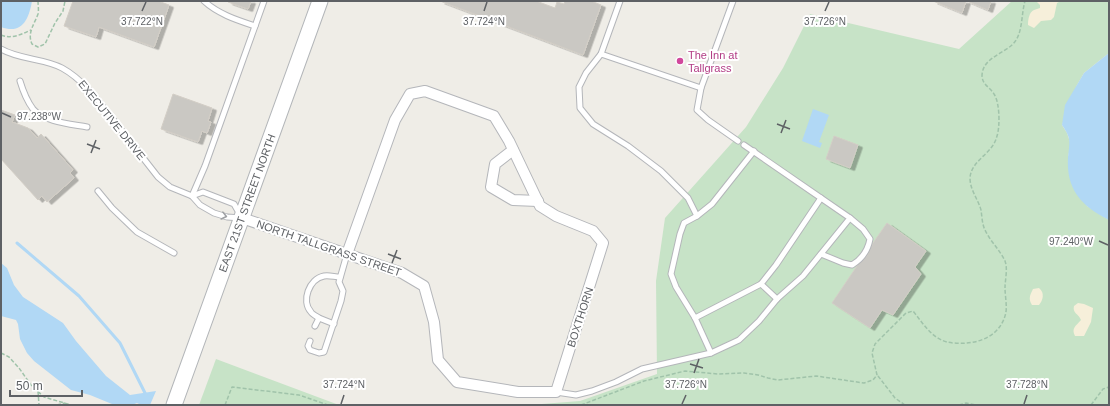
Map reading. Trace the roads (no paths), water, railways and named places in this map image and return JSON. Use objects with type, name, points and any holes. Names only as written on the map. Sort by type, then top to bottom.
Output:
[{"type":"main road","name":"EAST 21ST STREET NORTH","points":[[174,405],[320,1]]},
{"type":"street","points":[[347,254],[396,120],[410,94],[424,91],[494,116],[513,150],[538,201],[513,200],[490,187],[494,164],[513,150]]},
{"type":"street","name":"BOXTHORN","points":[[538,201],[540,206],[556,216],[593,231],[603,243],[556,392]]},
{"type":"street","name":"NORTH TALLGRASS STREET","points":[[242,218],[402,273],[424,286],[434,322],[438,360],[457,382],[518,392],[556,392]]},
{"type":"lane","points":[[204,1],[212,8],[234,19],[255,26]]},
{"type":"lane","points":[[192,196],[205,166],[264,1]]},
{"type":"lane","points":[[620,1],[601,54],[586,73],[579,87],[580,108],[593,124],[628,146],[661,172],[688,198],[697,216]]},
{"type":"lane","points":[[733,1],[701,88],[698,110],[708,120],[738,141]]},
{"type":"lane","name":"EXECUTIVE DRIVE","points":[[1,49],[25,58],[45,61],[62,68],[76,77],[96,98],[158,177],[170,187],[192,196],[200,205],[214,212],[227,217],[242,218]]},
{"type":"lane","points":[[601,54],[701,88]]},
{"type":"lane","points":[[20,81],[28,101],[34,111],[50,120],[87,127]]},
{"type":"lane","points":[[744,145],[850,218],[870,239],[868,248],[859,260],[852,265],[821,254]]},
{"type":"lane","points":[[711,353],[695,318],[676,287],[671,274],[684,223],[697,216],[712,204],[754,151]]},
{"type":"lane","points":[[98,191],[112,208],[137,232],[174,253]]},
{"type":"lane","name":"EXECUTIVE DRIVE","points":[[192,196],[203,192],[234,204],[242,218]]},
{"type":"lane","points":[[695,318],[761,284],[776,265],[821,198]]},
{"type":"lane","points":[[556,392],[576,395],[592,392],[642,369],[711,353],[739,340],[759,321],[777,299],[803,276],[850,218]]},
{"type":"lane","points":[[310,341],[308,346],[310,350],[319,353],[324,352],[341,301],[343,291],[339,282],[347,254]]},
{"type":"lane","points":[[334,324],[319,318],[310,312],[306,302],[307,294],[312,283],[323,276],[340,277]]},
{"type":"lane","points":[[761,284],[777,299]]},
{"type":"lane","points":[[315,326],[319,318]]},
{"type":"water","points":[[1,1],[32,1],[29,14],[23,24],[14,29],[1,27]]},
{"type":"water","points":[[1109,53],[1109,220],[1090,209],[1077,195],[1073,187],[1068,168],[1069,140],[1062,125],[1065,105],[1084,73]]},
{"type":"water","points":[[813,109],[829,115],[819,142],[822,143],[820,148],[802,141]]},
{"type":"water","points":[[1,263],[7,268],[14,285],[23,297],[63,323],[76,341],[106,376],[130,395],[156,391],[150,405],[141,405],[137,403],[132,405],[112,404],[90,395],[71,390],[34,361],[27,353],[20,339],[16,320],[1,316]]},
{"type":"waterway","points":[[17,243],[79,296],[120,343],[146,395]]},
{"type":"place","name":"The Inn at Tallgrass","points":[[680,61]]}]
